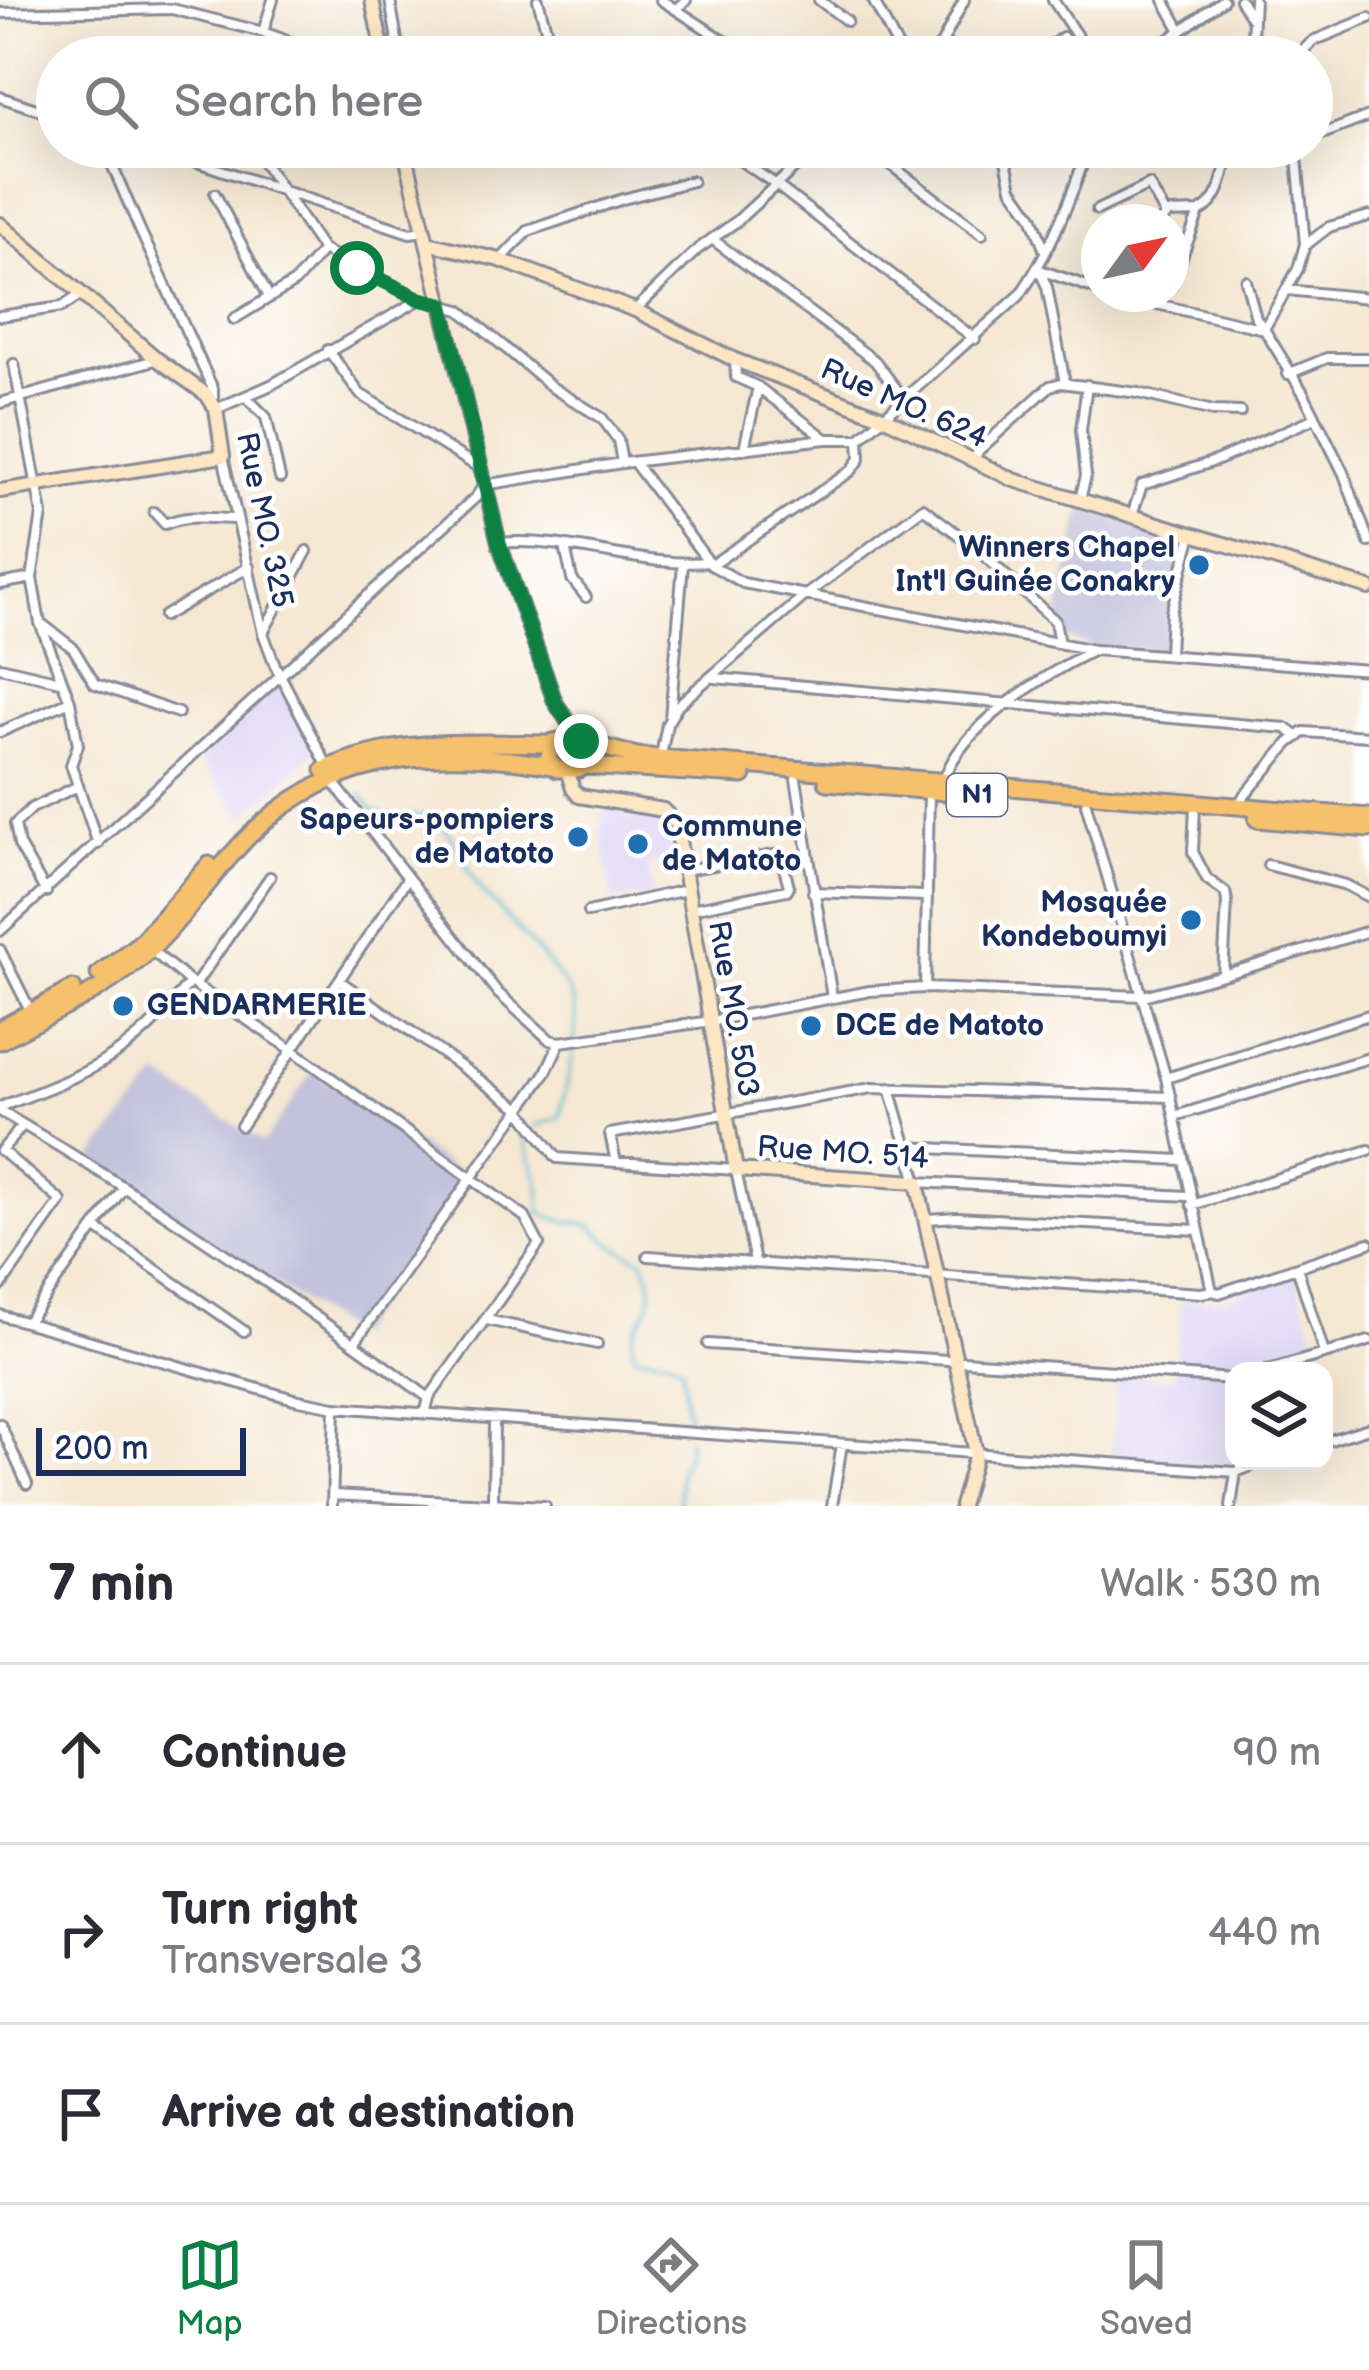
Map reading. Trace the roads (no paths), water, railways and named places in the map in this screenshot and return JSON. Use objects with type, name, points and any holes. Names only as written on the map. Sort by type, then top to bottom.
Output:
[{"type":"highway","name":"N1","points":[[0,1030],[112,967],[267,807],[330,772],[398,747],[552,743]]},
{"type":"highway","points":[[552,743],[583,743],[589,751],[568,767],[547,753],[552,743]]},
{"type":"highway","name":"N1","points":[[583,743],[659,764],[796,779],[937,786],[1086,804],[1235,807],[1369,817]]},
{"type":"highway","name":"N1","points":[[0,1041],[117,976],[151,950],[244,841],[330,772],[399,759],[456,754],[568,767],[659,764],[1195,809],[1369,829]]},
{"type":"street","points":[[262,32],[273,0]]},
{"type":"street","points":[[372,0],[380,36]]},
{"type":"street","points":[[390,0],[396,36]]},
{"type":"street","points":[[538,0],[548,36]]},
{"type":"street","points":[[661,0],[718,36]]},
{"type":"street","points":[[676,9],[686,0]]},
{"type":"street","points":[[819,0],[847,21]]},
{"type":"street","points":[[873,0],[892,36]]},
{"type":"street","points":[[1053,0],[1077,36]]},
{"type":"street","points":[[1164,0],[1180,29]]},
{"type":"street","points":[[1171,36],[1223,0]]},
{"type":"street","points":[[1240,0],[1252,19]]},
{"type":"street","points":[[1252,36],[1254,0]]},
{"type":"street","points":[[944,36],[961,1]]},
{"type":"street","points":[[0,13],[171,5],[273,36]]},
{"type":"street","points":[[1325,36],[1369,18]]},
{"type":"street","points":[[0,97],[36,109]]},
{"type":"street","points":[[1333,130],[1369,116]]},
{"type":"street","points":[[113,168],[213,389],[214,405],[246,397],[420,299]]},
{"type":"street","points":[[217,168],[426,237]]},
{"type":"street","points":[[266,168],[323,250],[420,299],[460,310],[553,388],[602,418],[618,440],[622,464]]},
{"type":"street","points":[[409,168],[499,543],[555,702],[558,730],[552,743]]},
{"type":"street","points":[[751,168],[975,339]]},
{"type":"street","points":[[635,310],[794,168]]},
{"type":"street","points":[[895,168],[982,234]]},
{"type":"street","points":[[1008,168],[1012,188],[1032,216],[1044,249]]},
{"type":"street","points":[[0,931],[484,485],[744,449],[859,439],[1019,296],[1039,269],[1082,168]]},
{"type":"street","points":[[1189,214],[1212,206],[1224,168]]},
{"type":"street","points":[[1264,329],[1298,269],[1305,244],[1298,168]]},
{"type":"street","points":[[500,260],[528,231],[692,181]]},
{"type":"street","points":[[1109,204],[1149,185],[1157,204]]},
{"type":"street","points":[[215,194],[269,296]]},
{"type":"street","points":[[1189,238],[1199,212]]},
{"type":"street","points":[[1305,244],[1329,227],[1369,216]]},
{"type":"street","name":"Rue MO. 325","points":[[0,224],[214,405],[263,633],[330,772],[498,993],[550,1040],[568,1041]]},
{"type":"street","name":"Rue MO. 624","points":[[426,237],[635,310],[734,360],[884,416],[1014,480],[1369,588]]},
{"type":"street","points":[[712,239],[875,361],[904,399]]},
{"type":"street","points":[[234,319],[295,282],[323,250]]},
{"type":"street","points":[[1039,269],[1081,282]]},
{"type":"street","points":[[1039,269],[1047,286],[1065,382]]},
{"type":"street","points":[[1246,281],[1256,318],[1316,418],[1344,474],[1369,542]]},
{"type":"street","points":[[1286,290],[1369,298]]},
{"type":"street","points":[[0,316],[62,307],[81,294]]},
{"type":"street","points":[[1189,311],[1264,329]]},
{"type":"street","points":[[328,350],[360,394],[479,468]]},
{"type":"street","points":[[1288,374],[1328,358],[1369,358]]},
{"type":"street","points":[[0,403],[158,359]]},
{"type":"street","points":[[734,360],[736,377],[758,387],[826,439]]},
{"type":"street","points":[[14,364],[42,514],[32,578],[40,622],[70,701],[78,745],[71,765],[98,844]]},
{"type":"street","points":[[973,460],[1050,386],[1065,382],[1240,412]]},
{"type":"street","points":[[1080,501],[1087,385]]},
{"type":"street","points":[[744,449],[758,387]]},
{"type":"street","points":[[246,397],[266,418],[280,478]]},
{"type":"street","points":[[1132,515],[1142,484],[1218,460],[1316,418]]},
{"type":"street","points":[[499,543],[710,564],[851,471],[860,459],[859,439]]},
{"type":"street","points":[[0,490],[223,456]]},
{"type":"street","points":[[635,464],[710,564],[743,583],[1094,650],[1369,670]]},
{"type":"street","points":[[670,719],[678,705],[807,593],[923,508],[976,548],[1055,621],[1071,654],[1064,664]]},
{"type":"street","points":[[154,512],[164,524],[189,514],[236,519]]},
{"type":"street","points":[[1169,655],[1171,612],[1193,532]]},
{"type":"street","points":[[565,547],[572,578],[586,597]]},
{"type":"street","points":[[263,633],[307,551]]},
{"type":"street","points":[[659,764],[670,719],[682,564]]},
{"type":"street","points":[[164,616],[249,568]]},
{"type":"street","points":[[0,584],[32,578]]},
{"type":"street","points":[[40,622],[73,648],[94,684],[178,713]]},
{"type":"street","points":[[925,988],[925,896],[937,786],[950,757],[1011,701],[1064,664],[1094,650]]},
{"type":"street","points":[[0,668],[62,681]]},
{"type":"street","points":[[714,678],[1286,728],[1298,736]]},
{"type":"street","points":[[0,732],[70,701]]},
{"type":"street","points":[[555,702],[583,743]]},
{"type":"street","points":[[1235,807],[1304,732],[1369,736]]},
{"type":"street","name":"Rue MO. 503","points":[[568,767],[579,796],[651,807],[676,823],[755,1262]]},
{"type":"street","points":[[796,779],[832,997]]},
{"type":"street","points":[[46,892],[20,845],[15,824],[32,808],[78,786]]},
{"type":"street","points":[[1086,804],[1171,1097],[1212,1291]]},
{"type":"street","points":[[1195,809],[1193,852],[1207,879],[1225,892],[1223,975]]},
{"type":"street","points":[[684,870],[780,854],[787,871],[788,890],[692,909]]},
{"type":"street","points":[[1268,865],[1346,885],[1369,897]]},
{"type":"street","points":[[0,1109],[107,1063],[160,1019],[193,984],[270,878]]},
{"type":"street","points":[[241,1126],[407,879]]},
{"type":"street","points":[[588,912],[688,890]]},
{"type":"street","points":[[813,892],[925,896]]},
{"type":"street","points":[[354,1343],[568,1041],[712,1022],[870,991],[925,988],[1143,995],[1369,931]]},
{"type":"street","points":[[0,950],[31,1012]]},
{"type":"street","points":[[151,950],[525,1217],[539,1244],[429,1398],[425,1414]]},
{"type":"street","name":"Rue MO. 514","points":[[340,981],[518,1107],[557,1158],[1191,1200]]},
{"type":"street","points":[[1166,1078],[1369,1015]]},
{"type":"street","points":[[1175,1116],[1369,1058]]},
{"type":"street","points":[[616,1162],[610,1134],[890,1088],[1171,1097]]},
{"type":"street","points":[[890,1088],[927,1219],[976,1454],[961,1506]]},
{"type":"street","points":[[0,1109],[124,1187],[429,1398]]},
{"type":"street","points":[[0,1287],[61,1201],[1,1152],[23,1125]]},
{"type":"street","points":[[906,1147],[1182,1160]]},
{"type":"street","points":[[1191,1200],[1369,1150]]},
{"type":"street","points":[[27,1322],[124,1187]]},
{"type":"street","points":[[927,1219],[957,1216],[1198,1230]]},
{"type":"street","points":[[96,1228],[244,1330]]},
{"type":"street","points":[[648,1256],[1219,1293],[1369,1244]]},
{"type":"street","points":[[1297,1268],[1324,1353]]},
{"type":"street","points":[[0,1316],[294,1400],[335,1407],[976,1454],[1225,1466]]},
{"type":"street","points":[[487,1320],[597,1344]]},
{"type":"street","points":[[1294,1362],[1369,1341]]},
{"type":"street","points":[[708,1344],[1225,1379]]},
{"type":"street","points":[[335,1407],[332,1501],[544,1506]]},
{"type":"street","points":[[493,1504],[494,1421]]},
{"type":"street","points":[[0,1424],[27,1484]]},
{"type":"street","points":[[1333,1439],[1369,1428]]},
{"type":"street","points":[[832,1506],[842,1444]]},
{"type":"street","points":[[1231,1506],[1240,1470]]},
{"type":"waterway","points":[[362,795],[372,809],[395,820],[416,815],[433,819],[445,829],[483,892],[568,992],[575,1028],[560,1117],[536,1126]]},
{"type":"waterway","points":[[525,1132],[541,1189],[540,1213],[589,1224],[613,1245],[643,1260],[652,1293],[634,1332],[635,1355],[671,1359],[682,1367],[688,1428]]},
{"type":"waterway","points":[[679,1506],[680,1468],[688,1438]]},
{"type":"place","name":"Winners Chapel Int'l Guinée Conakry","points":[[1199,565]]},
{"type":"place","name":"Sapeurs-pompiers de Matoto","points":[[578,837]]},
{"type":"place","name":"Commune de Matoto","points":[[638,844]]},
{"type":"place","name":"Mosquée Kondeboumyi","points":[[1191,920]]},
{"type":"place","name":"GENDARMERIE","points":[[123,1006]]},
{"type":"place","name":"DCE de Matoto","points":[[811,1026]]}]
